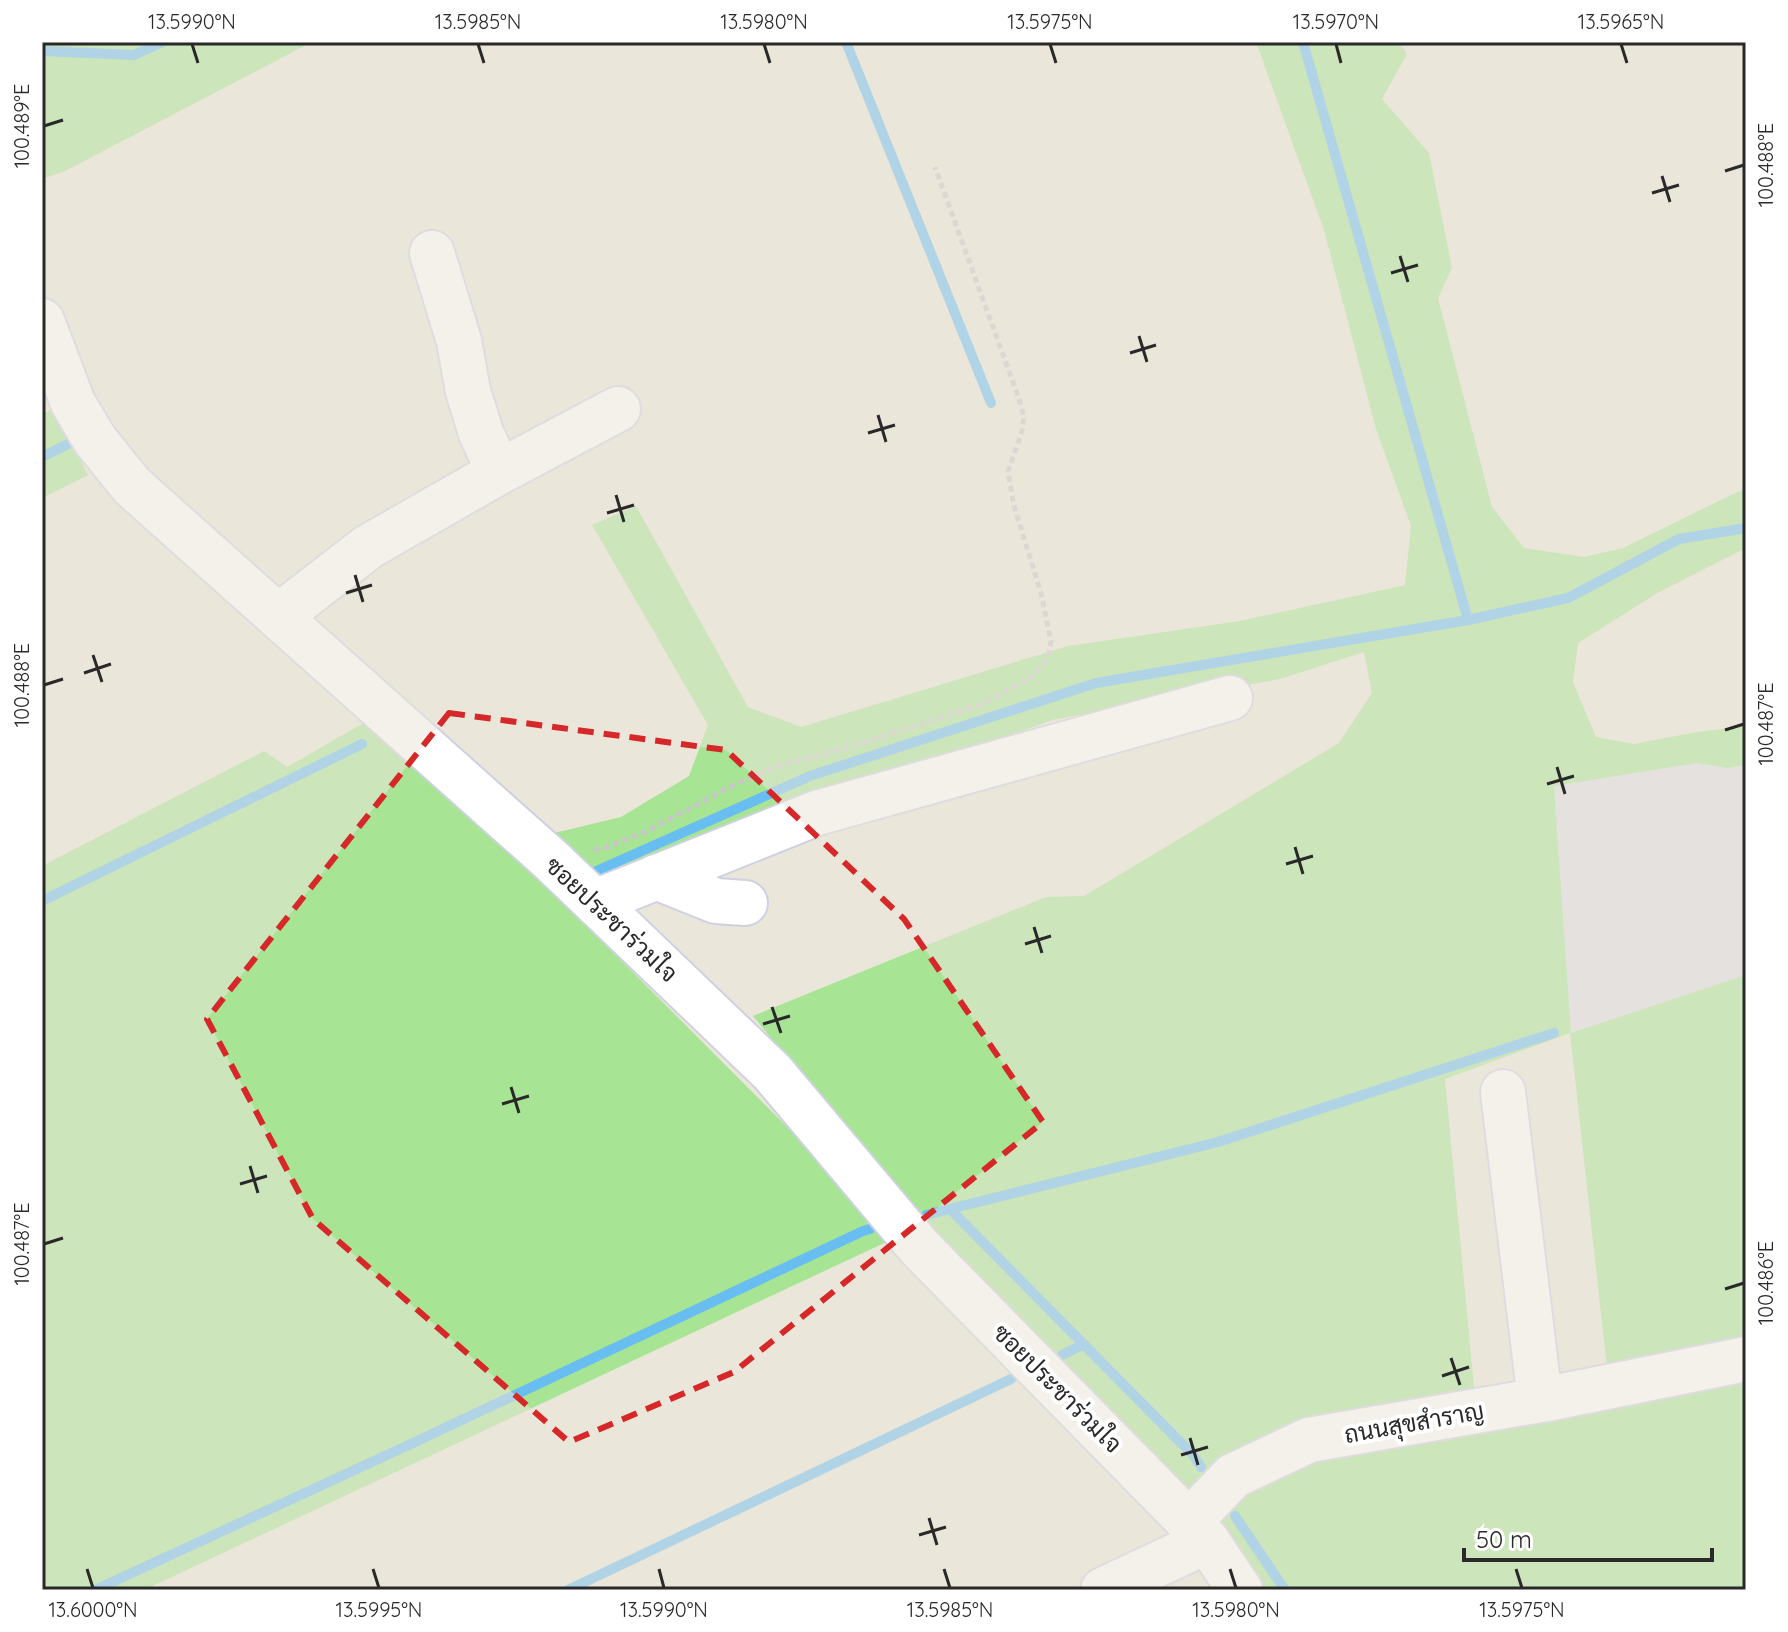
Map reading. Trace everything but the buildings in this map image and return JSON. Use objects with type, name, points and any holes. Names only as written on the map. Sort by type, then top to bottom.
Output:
[{"type":"street","points":[[432,253],[459,341],[472,405],[499,472]]},
{"type":"street","name":"ซอยประชาร่วมใจ","points":[[42,321],[73,403],[95,440],[132,486],[551,860],[772,1072],[920,1248],[1198,1532]]},
{"type":"street","points":[[279,616],[368,547],[618,409]]},
{"type":"street","points":[[595,902],[817,813],[1230,698]]},
{"type":"street","points":[[656,877],[716,901],[745,903]]},
{"type":"street","points":[[1503,1092],[1540,1400]]},
{"type":"street","name":"ถนนสุขสำราญ","points":[[1198,1532],[1233,1476],[1309,1440],[1540,1400],[1746,1359]]},
{"type":"street","points":[[1103,1590],[1198,1532],[1240,1590]]},
{"type":"path","points":[[551,860],[608,847],[647,831],[774,767],[843,749],[983,704],[1035,675],[1048,658],[1051,641],[1041,593],[1014,506],[1008,472],[1024,417],[935,167]]},
{"type":"highlighted area","points":[[449,713],[726,750],[904,919],[1043,1122],[734,1372],[569,1442],[313,1219],[207,1019]]},
{"type":"shaded area","points":[[1697,763],[1727,768],[1746,765],[1746,975],[1571,1033],[1554,785]]},
{"type":"green space","points":[[42,42],[312,42],[65,171],[42,179]]},
{"type":"green space","points":[[1256,42],[1399,42],[1407,54],[1382,99],[1429,153],[1452,268],[1438,298],[1492,507],[1524,548],[1584,557],[1623,548],[1746,489],[1746,548],[1659,592],[1578,643],[1573,682],[1596,737],[1634,744],[1746,726],[1746,765],[1727,768],[1697,763],[1554,786],[1571,1033],[1746,975],[1746,1342],[1607,1368],[1570,1033],[1445,1079],[1475,1398],[1192,1492],[1176,1486],[929,1232],[753,1016],[1046,897],[1084,896],[1339,743],[1372,693],[1364,652],[1280,679],[1052,720],[603,886],[546,835],[621,817],[689,776],[708,725],[592,525],[636,506],[748,707],[801,727],[1068,646],[1240,621],[1405,585],[1411,526],[1376,429],[1324,230]]},
{"type":"green space","points":[[54,408],[88,475],[42,498],[42,414]]},
{"type":"green space","points":[[367,721],[434,773],[897,1237],[144,1590],[42,1590],[42,866],[264,751],[287,767]]},
{"type":"green space","points":[[1746,1374],[1746,1590],[1262,1590],[1228,1539],[1219,1513],[1244,1485],[1316,1453]]},
{"type":"waterway","points":[[42,51],[134,55],[163,42]]},
{"type":"waterway","points":[[846,42],[991,403]]},
{"type":"waterway","points":[[1303,42],[1468,620],[1568,598],[1679,539],[1746,528]]},
{"type":"waterway","points":[[42,457],[68,444]]},
{"type":"waterway","points":[[592,873],[810,776],[1096,683],[1468,620]]},
{"type":"waterway","points":[[42,901],[362,744]]},
{"type":"waterway","points":[[926,1215],[1218,1142],[1554,1033]]},
{"type":"waterway","points":[[950,1209],[1193,1455],[1201,1467]]},
{"type":"waterway","points":[[95,1590],[870,1229]]},
{"type":"waterway","points":[[1062,1355],[1084,1344]]},
{"type":"waterway","points":[[568,1590],[1011,1379]]},
{"type":"waterway","points":[[1235,1516],[1285,1590]]}]
